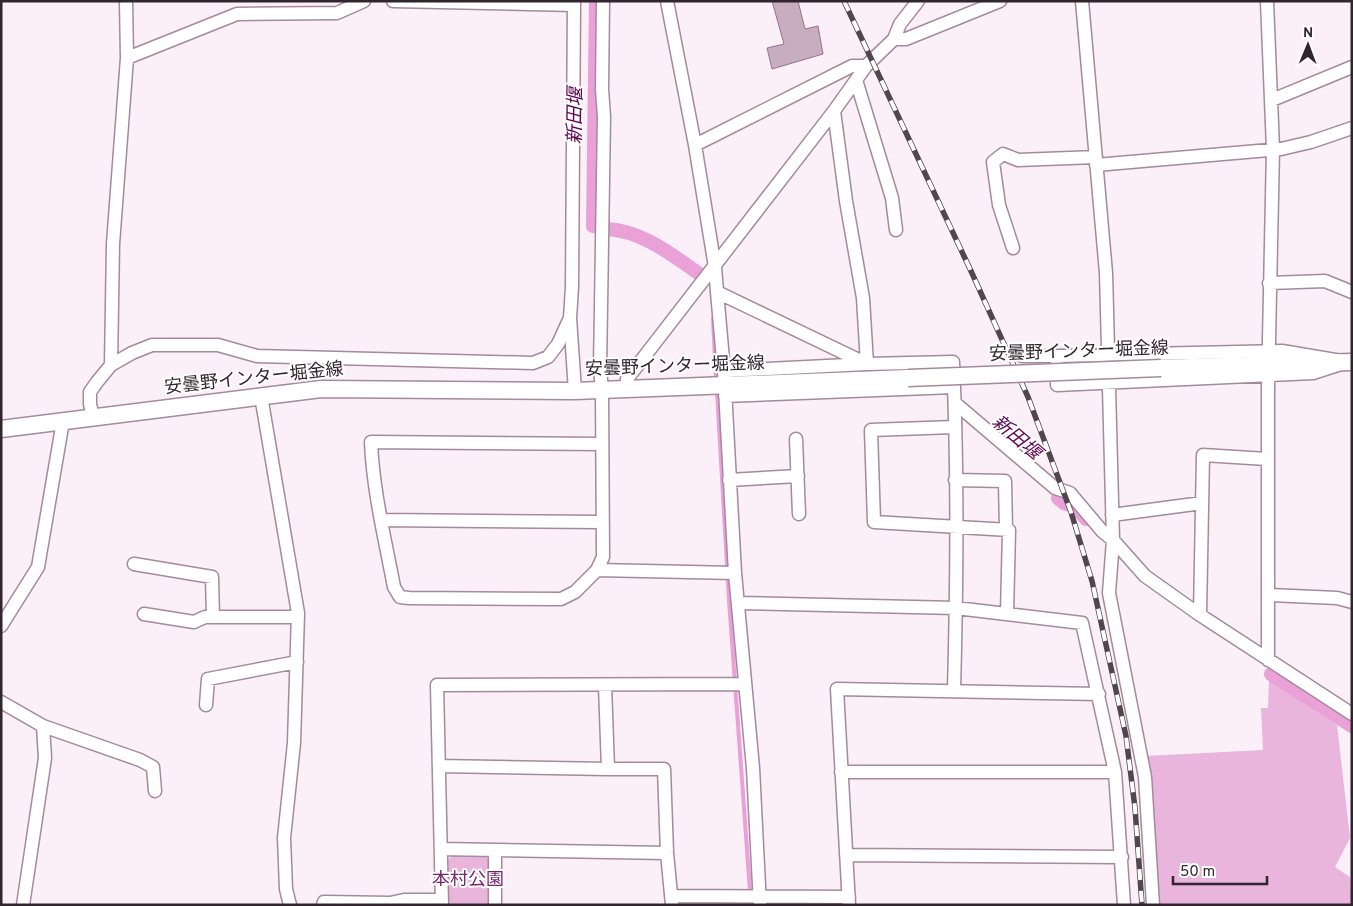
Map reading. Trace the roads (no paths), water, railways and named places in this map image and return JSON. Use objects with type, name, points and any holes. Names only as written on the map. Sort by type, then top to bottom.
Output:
[{"type":"main road","name":"安曇野インター堀金線","points":[[1,430],[321,389],[626,390],[725,384],[1349,362]]},
{"type":"street","points":[[111,365],[113,244],[127,58],[126,1]]},
{"type":"street","points":[[127,58],[237,14],[337,13],[364,1]]},
{"type":"street","points":[[393,1],[574,3],[570,318],[575,391]]},
{"type":"street","points":[[602,444],[370,442],[372,467],[394,588],[400,597],[561,598],[575,592],[597,570],[603,556],[602,390],[600,369],[604,117],[602,89],[603,1]]},
{"type":"street","points":[[667,1],[695,145],[715,267],[725,384],[735,573],[753,768],[760,901]]},
{"type":"street","points":[[626,390],[627,379],[715,267],[866,66],[894,39],[900,24],[918,1]]},
{"type":"street","points":[[894,39],[906,39],[1000,1]]},
{"type":"street","points":[[1082,1],[1106,273],[1113,540],[1109,593],[1145,777],[1153,905]]},
{"type":"street","points":[[1267,1],[1273,149],[1267,459],[1268,660]]},
{"type":"street","points":[[695,145],[852,66],[866,66]]},
{"type":"street","points":[[1272,100],[1352,67]]},
{"type":"street","points":[[856,80],[892,198],[896,230]]},
{"type":"street","points":[[834,111],[846,201],[863,298],[867,364]]},
{"type":"street","points":[[1013,248],[998,205],[993,162],[1004,154],[1018,160],[1096,161],[1281,149],[1311,142],[1352,128]]},
{"type":"street","points":[[1269,284],[1325,281],[1352,292]]},
{"type":"street","points":[[717,292],[867,364]]},
{"type":"street","points":[[93,417],[90,392],[96,382],[111,365],[132,353],[152,345],[218,345],[258,356],[533,363],[548,357],[558,344],[570,318]]},
{"type":"street","points":[[1022,356],[1109,355],[1268,364]]},
{"type":"street","points":[[1057,356],[1057,386],[1110,384],[1268,364]]},
{"type":"street","points":[[725,384],[867,364],[953,362],[956,526],[954,690]]},
{"type":"street","points":[[725,384],[954,387]]},
{"type":"street","points":[[261,396],[298,617],[294,742],[284,838],[286,889],[290,905]]},
{"type":"street","points":[[955,403],[1055,488],[1070,493],[1102,531],[1113,540],[1146,576],[1200,615],[1352,714]]},
{"type":"street","points":[[1,626],[38,567],[63,421]]},
{"type":"street","points":[[954,427],[871,430],[874,522],[1009,530],[1007,614]]},
{"type":"street","points":[[796,439],[799,514]]},
{"type":"street","points":[[1200,615],[1203,455],[1267,459]]},
{"type":"street","points":[[729,480],[798,476]]},
{"type":"street","points":[[955,480],[1005,481],[1006,530]]},
{"type":"street","points":[[1112,515],[1202,503]]},
{"type":"street","points":[[381,520],[602,522]]},
{"type":"street","points":[[134,564],[212,577],[213,616]]},
{"type":"street","points":[[597,570],[735,573]]},
{"type":"street","points":[[1268,594],[1337,598],[1352,602]]},
{"type":"street","points":[[738,603],[956,608],[1082,622],[1115,772],[1124,905]]},
{"type":"street","points":[[144,614],[194,622],[213,616],[298,617]]},
{"type":"street","points":[[206,705],[208,679],[297,662]]},
{"type":"street","points":[[324,905],[324,902],[390,903],[404,900],[442,902],[437,685],[744,684]]},
{"type":"street","points":[[605,685],[608,768]]},
{"type":"street","points":[[439,766],[664,769],[667,853],[672,900],[849,901],[836,689],[1099,694]]},
{"type":"street","points":[[1,702],[43,726],[140,760],[153,767],[156,791]]},
{"type":"street","points":[[23,905],[45,758],[43,726]]},
{"type":"street","points":[[841,772],[1115,772]]},
{"type":"street","points":[[441,849],[667,853]]},
{"type":"street","points":[[495,850],[495,905]]},
{"type":"street","points":[[846,855],[1122,857]]},
{"type":"waterway","name":"新田堰","points":[[596,1],[593,226],[598,227]]},
{"type":"waterway","name":"新田堰","points":[[607,229],[633,234],[645,239],[668,252],[701,275]]},
{"type":"waterway","points":[[713,318],[716,381]]},
{"type":"waterway","points":[[717,391],[729,600],[751,905]]},
{"type":"waterway","name":"新田堰","points":[[1058,498],[1064,503],[1076,507],[1086,519]]},
{"type":"waterway","name":"新田堰","points":[[1271,674],[1352,726]]},
{"type":"railway","points":[[844,1],[1028,397],[1071,512],[1092,581],[1126,736],[1135,808],[1142,905]]},
{"type":"park label","name":"本村公園","points":[[468,880]]}]
